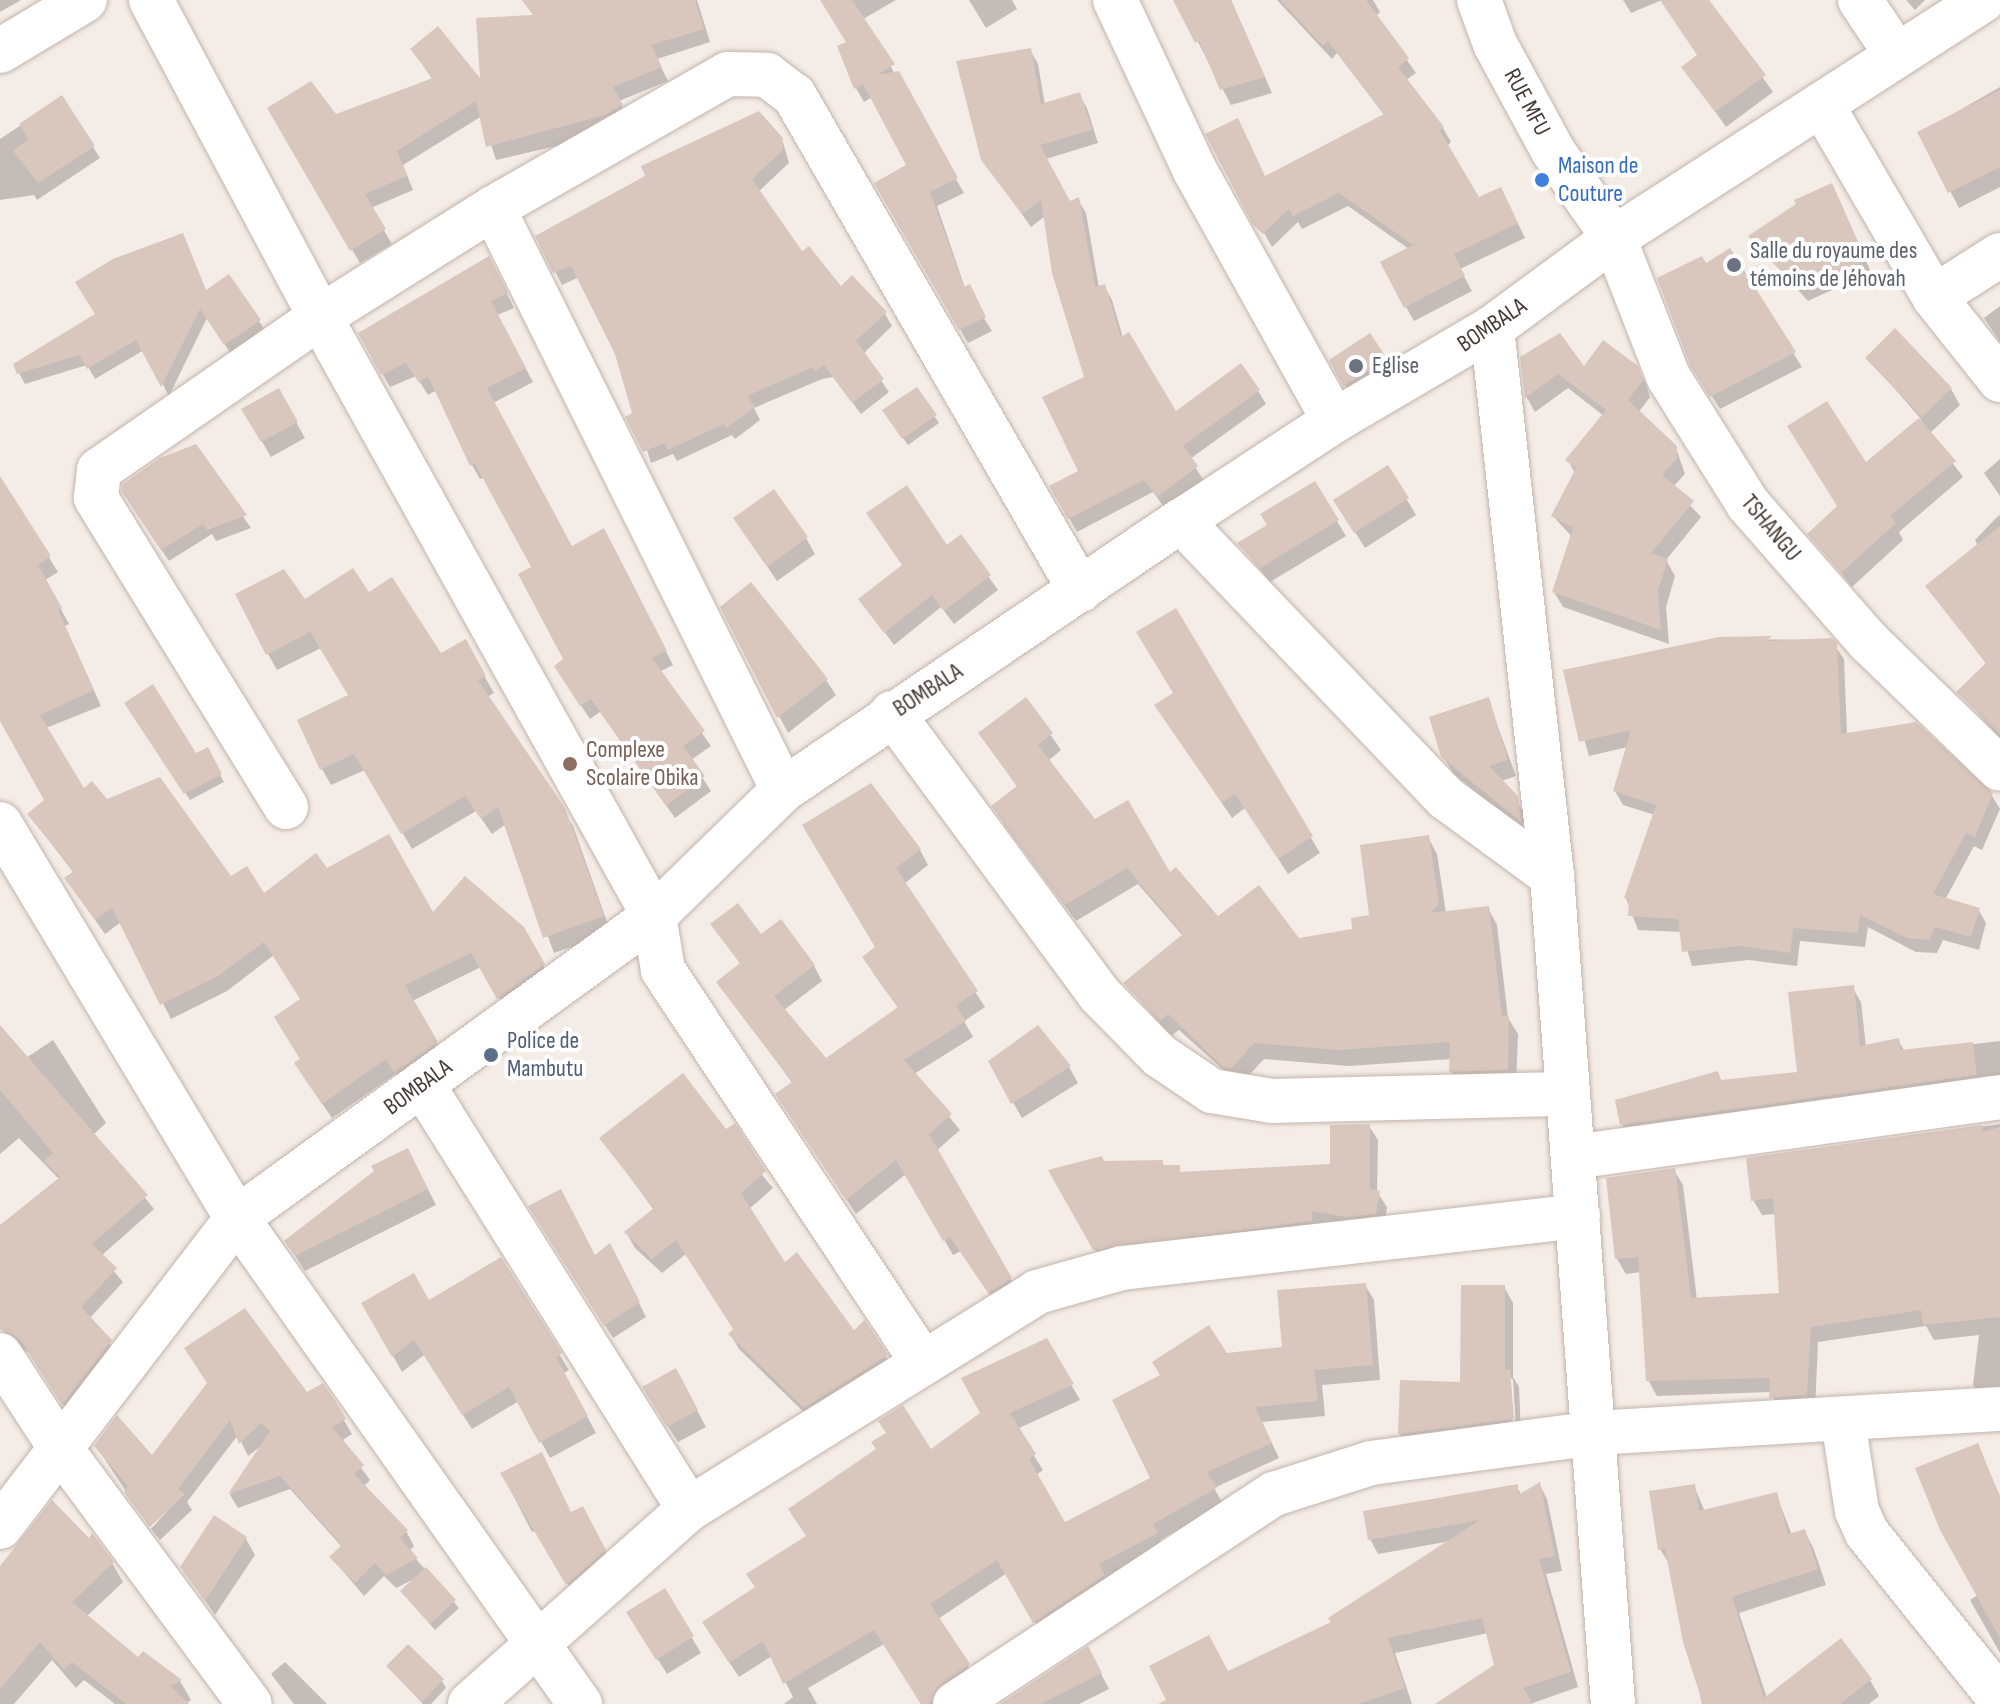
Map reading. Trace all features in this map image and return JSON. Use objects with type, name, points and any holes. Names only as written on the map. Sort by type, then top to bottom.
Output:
[{"type":"street","points":[[0,51],[85,0]]},
{"type":"street","points":[[151,0],[320,317],[654,916],[663,970],[922,1361]]},
{"type":"street","points":[[1115,0],[1194,169],[1334,421]]},
{"type":"street","name":"RUE MFU","points":[[1479,0],[1495,44],[1553,151],[1614,238]]},
{"type":"street","points":[[1860,0],[1896,54]]},
{"type":"street","name":"BOMBALA","points":[[0,1527],[237,1218],[654,916],[783,790],[892,713],[1181,521],[1334,421],[1492,328],[1614,238],[1983,0]]},
{"type":"street","points":[[286,807],[96,498],[99,470],[320,317],[493,208],[728,74],[767,75],[794,95],[1080,590]]},
{"type":"street","points":[[1822,105],[1934,297],[2000,380]]},
{"type":"street","points":[[493,208],[783,790]]},
{"type":"street","name":"TSHANGU","points":[[1614,238],[1669,378],[1748,504],[1869,642],[2000,769]]},
{"type":"street","points":[[1934,297],[2000,255]]},
{"type":"street","points":[[1492,328],[1552,876],[1613,1704]]},
{"type":"street","points":[[1181,521],[1350,704],[1446,798],[1552,876]]},
{"type":"street","points":[[892,713],[1099,994],[1160,1056],[1212,1091],[1272,1101],[1568,1094]]},
{"type":"street","points":[[0,824],[237,1218],[580,1704]]},
{"type":"street","points":[[422,1084],[689,1509]]},
{"type":"street","points":[[1574,1157],[2000,1097]]},
{"type":"street","points":[[470,1704],[535,1641],[689,1509],[1037,1292],[1122,1268],[1578,1216]]},
{"type":"street","points":[[0,1355],[61,1449],[250,1704]]},
{"type":"street","points":[[955,1704],[1274,1494],[1371,1463],[1595,1433],[2000,1409]]},
{"type":"street","points":[[1843,1420],[1857,1511],[1867,1533],[2000,1699]]},
{"type":"building","points":[[522,0],[695,0],[704,29],[651,45],[662,67],[613,87],[623,105],[605,115],[486,147],[476,101],[397,151],[407,176],[365,194],[386,229],[350,251],[267,108],[311,81],[336,114],[433,78],[410,49],[438,26],[480,78],[476,18],[533,15]]},
{"type":"building","points":[[820,0],[852,0],[895,64],[877,75],[899,71],[958,178],[930,192],[964,287],[970,284],[986,317],[959,330],[874,183],[906,165],[863,84],[854,89],[837,46],[846,42]]},
{"type":"building","points":[[1173,0],[1231,0],[1265,77],[1220,90],[1199,41],[1195,43]]},
{"type":"building","points":[[1280,0],[1366,0],[1409,58],[1398,67],[1444,127],[1440,131],[1479,197],[1501,187],[1518,223],[1454,254],[1465,276],[1404,308],[1380,262],[1413,245],[1339,193],[1293,216],[1289,209],[1263,234],[1253,225],[1205,134],[1238,118],[1265,176],[1384,114],[1328,41],[1323,46]]},
{"type":"building","points":[[1660,0],[1709,0],[1766,75],[1715,112],[1681,67],[1697,55]]},
{"type":"building","points":[[1031,48],[1041,104],[1080,92],[1092,130],[1040,145],[1070,201],[1079,197],[1095,287],[1105,284],[1121,337],[1129,332],[1176,411],[1241,363],[1260,390],[1183,446],[1198,466],[1157,497],[1144,480],[1068,519],[1049,486],[1078,471],[1042,397],[1084,377],[1052,273],[1041,200],[1022,214],[981,160],[956,61]]},
{"type":"building","points":[[2000,90],[2000,167],[1948,193],[1917,132]]},
{"type":"building","points":[[62,95],[95,146],[38,183],[13,151],[28,139],[19,124]]},
{"type":"building","points":[[759,111],[783,138],[783,150],[752,179],[802,251],[809,246],[841,286],[852,275],[887,312],[856,341],[884,379],[852,403],[824,365],[815,371],[813,367],[747,396],[755,407],[726,428],[724,424],[668,450],[665,443],[643,452],[625,417],[632,413],[615,354],[571,266],[553,273],[535,236],[645,176],[641,166]]},
{"type":"building","points":[[1832,183],[1866,260],[1799,290],[1748,236],[1796,204],[1794,200]]},
{"type":"building","points":[[183,233],[206,290],[229,274],[261,320],[224,345],[200,309],[161,387],[136,340],[87,369],[79,355],[17,374],[13,364],[95,314],[75,282],[113,259]]},
{"type":"building","points":[[1730,248],[1796,352],[1710,397],[1691,367],[1657,278],[1702,256],[1706,263]]},
{"type":"building","points":[[489,256],[508,293],[491,301],[526,368],[487,388],[572,546],[604,528],[667,651],[652,658],[705,731],[683,746],[705,776],[666,806],[591,699],[580,706],[554,666],[563,659],[518,574],[531,567],[475,464],[470,466],[428,376],[419,383],[406,363],[381,375],[358,333]]},
{"type":"building","points":[[1895,328],[1952,388],[1922,417],[1865,358]]},
{"type":"building","name":"Eglise","points":[[1370,333],[1388,360],[1343,386],[1329,360]]},
{"type":"building","points":[[1560,333],[1584,366],[1603,340],[1638,366],[1643,380],[1628,400],[1677,446],[1677,458],[1662,475],[1694,501],[1651,553],[1668,559],[1658,590],[1661,630],[1552,592],[1573,528],[1551,516],[1576,468],[1565,460],[1606,410],[1558,374],[1525,398],[1520,357]]},
{"type":"building","points":[[917,387],[937,415],[902,439],[882,410]]},
{"type":"building","points":[[279,388],[298,422],[261,442],[241,409]]},
{"type":"building","points":[[1827,401],[1866,462],[1919,418],[1956,461],[1890,516],[1896,523],[1841,573],[1807,534],[1837,506],[1787,426]]},
{"type":"building","points":[[196,444],[247,515],[207,530],[203,524],[161,550],[122,492],[123,484],[160,458]]},
{"type":"building","points":[[1388,465],[1409,498],[1354,533],[1333,500]]},
{"type":"building","points":[[0,476],[51,556],[38,565],[62,608],[58,610],[94,690],[40,715],[84,788],[92,781],[107,799],[160,777],[231,876],[247,866],[264,893],[316,853],[327,868],[389,834],[433,912],[465,876],[524,927],[545,964],[497,999],[471,953],[405,985],[438,1042],[394,1073],[386,1059],[322,1104],[294,1063],[300,1059],[274,1017],[300,999],[264,942],[218,976],[160,1005],[112,908],[95,920],[64,878],[74,871],[27,814],[44,800],[0,721]]},
{"type":"building","points":[[1315,481],[1339,520],[1260,568],[1237,543],[1267,525],[1260,514]]},
{"type":"building","points":[[907,485],[947,545],[961,534],[991,575],[944,611],[932,595],[884,633],[858,599],[902,565],[866,513]]},
{"type":"building","points":[[774,489],[808,537],[767,567],[733,518]]},
{"type":"building","points":[[2000,526],[2000,734],[1956,692],[1986,663],[1925,586]]},
{"type":"building","points":[[353,568],[369,592],[392,577],[441,653],[466,639],[486,676],[478,680],[565,808],[604,916],[543,938],[498,807],[481,819],[465,796],[401,834],[354,754],[320,770],[297,720],[348,695],[310,632],[266,655],[235,594],[284,569],[305,599]]},
{"type":"building","points":[[751,582],[828,679],[777,718],[720,607]]},
{"type":"building","points":[[1176,608],[1313,836],[1278,859],[1235,794],[1222,803],[1154,705],[1173,693],[1136,632]]},
{"type":"building","points":[[1772,636],[1766,641],[1832,638],[1837,643],[1841,734],[1916,722],[1993,793],[1975,837],[1966,833],[1933,894],[1980,908],[1971,937],[1935,927],[1929,940],[1907,938],[1860,915],[1858,933],[1793,928],[1790,953],[1740,946],[1682,952],[1678,919],[1628,916],[1629,899],[1624,898],[1656,805],[1613,791],[1631,730],[1579,742],[1563,670],[1719,637]]},
{"type":"building","points":[[153,684],[196,753],[208,747],[222,774],[184,794],[124,703]]},
{"type":"building","points":[[1026,697],[1053,733],[1038,745],[1095,819],[1128,800],[1170,872],[1176,867],[1218,916],[1259,885],[1299,938],[1352,929],[1351,918],[1369,915],[1360,845],[1429,835],[1439,904],[1430,913],[1489,906],[1502,1016],[1509,1016],[1508,1070],[1449,1072],[1450,1042],[1338,1050],[1254,1043],[1231,1069],[1223,1067],[1168,1014],[1160,1021],[1123,983],[1183,934],[1127,868],[1065,905],[991,806],[1017,786],[978,733]]},
{"type":"building","points":[[1489,697],[1508,760],[1489,766],[1518,796],[1521,822],[1441,757],[1429,717]]},
{"type":"building","points":[[871,783],[921,849],[896,868],[978,991],[956,1005],[966,1021],[904,1060],[952,1114],[929,1134],[1012,1278],[988,1293],[950,1237],[943,1241],[896,1160],[846,1200],[775,1094],[792,1082],[716,982],[740,963],[710,924],[738,903],[761,934],[781,919],[815,965],[774,996],[826,1058],[898,1007],[862,957],[875,947],[802,825]]},
{"type":"building","points":[[1854,985],[1860,1046],[1899,1038],[1901,1050],[1973,1042],[1977,1075],[1620,1125],[1615,1100],[1718,1071],[1721,1080],[1797,1072],[1788,992]]},
{"type":"building","points":[[0,1025],[148,1195],[92,1244],[117,1268],[81,1307],[112,1340],[62,1405],[21,1341],[0,1329],[0,1225],[60,1177],[44,1161],[53,1153],[0,1090]]},
{"type":"building","points":[[1038,1025],[1071,1066],[1011,1104],[988,1061]]},
{"type":"building","points":[[683,1073],[726,1129],[735,1123],[766,1171],[741,1193],[785,1262],[797,1252],[854,1330],[865,1320],[888,1355],[804,1408],[728,1334],[733,1329],[676,1240],[652,1259],[624,1232],[654,1208],[599,1138]]},
{"type":"building","points":[[1370,1124],[1370,1189],[1380,1191],[1376,1214],[1346,1217],[1312,1211],[1312,1221],[1093,1250],[1048,1170],[1102,1156],[1104,1161],[1163,1160],[1162,1165],[1180,1165],[1180,1172],[1330,1164],[1330,1125]]},
{"type":"building","points":[[1982,1125],[1983,1132],[2000,1127],[2000,1317],[1923,1325],[1921,1310],[1811,1327],[1807,1395],[1769,1398],[1770,1378],[1646,1381],[1638,1257],[1615,1259],[1606,1178],[1675,1168],[1691,1298],[1779,1293],[1773,1198],[1751,1201],[1746,1158]]},
{"type":"building","points":[[408,1148],[428,1189],[295,1256],[284,1241],[374,1171],[371,1166]]},
{"type":"building","points":[[561,1189],[595,1255],[610,1243],[640,1302],[604,1326],[528,1206]]},
{"type":"building","points":[[501,1257],[562,1353],[556,1357],[588,1416],[539,1443],[509,1387],[462,1415],[414,1340],[392,1357],[361,1303],[414,1273],[429,1300]]},
{"type":"building","points":[[1366,1283],[1373,1365],[1314,1370],[1318,1401],[1255,1407],[1272,1443],[1207,1472],[1217,1488],[1153,1524],[1158,1533],[1099,1564],[1105,1575],[1033,1623],[997,1560],[930,1604],[970,1664],[941,1684],[930,1704],[921,1704],[874,1630],[783,1684],[763,1641],[729,1663],[702,1622],[755,1587],[746,1574],[806,1536],[788,1509],[876,1449],[871,1442],[886,1433],[878,1421],[903,1405],[931,1449],[980,1413],[961,1378],[1047,1338],[1074,1384],[1010,1413],[1036,1454],[1029,1459],[1065,1522],[1150,1478],[1112,1400],[1160,1375],[1152,1362],[1209,1325],[1227,1353],[1282,1347],[1277,1290]]},
{"type":"building","points":[[1461,1285],[1505,1285],[1505,1370],[1510,1369],[1514,1419],[1398,1434],[1400,1380],[1460,1382]]},
{"type":"building","points":[[245,1308],[307,1392],[323,1383],[346,1419],[332,1427],[364,1465],[354,1474],[408,1530],[400,1538],[418,1558],[386,1575],[375,1563],[355,1583],[329,1557],[342,1545],[280,1476],[228,1494],[270,1431],[261,1423],[239,1444],[230,1420],[178,1489],[185,1494],[150,1527],[124,1492],[128,1486],[94,1446],[117,1415],[152,1455],[207,1383],[184,1348]]},
{"type":"building","points":[[676,1368],[698,1410],[667,1427],[642,1387]]},
{"type":"building","points":[[1978,1443],[2000,1497],[2000,1638],[1940,1530],[1915,1468]]},
{"type":"building","points":[[542,1452],[571,1512],[583,1506],[606,1550],[566,1585],[500,1473]]},
{"type":"building","points":[[1540,1482],[1555,1556],[1539,1559],[1571,1672],[1523,1688],[1533,1704],[1435,1704],[1494,1665],[1482,1618],[1388,1638],[1405,1688],[1359,1704],[1158,1704],[1166,1700],[1149,1666],[1209,1635],[1228,1671],[1331,1622],[1328,1618],[1480,1520],[1368,1540],[1363,1511],[1518,1484],[1518,1495]]},
{"type":"building","points":[[1695,1484],[1699,1511],[1777,1492],[1788,1534],[1805,1529],[1818,1569],[1732,1597],[1764,1698],[1841,1638],[1872,1679],[1840,1704],[1703,1704],[1683,1642],[1665,1549],[1658,1550],[1649,1491]]},
{"type":"building","points":[[52,1500],[89,1538],[92,1533],[114,1562],[72,1602],[138,1657],[143,1651],[182,1680],[170,1686],[189,1704],[126,1704],[72,1662],[64,1670],[40,1642],[0,1689],[0,1566]]},
{"type":"building","points":[[214,1515],[247,1537],[205,1601],[180,1567]]},
{"type":"building","points":[[426,1567],[456,1600],[430,1624],[400,1591]]},
{"type":"building","points":[[665,1588],[694,1636],[656,1660],[626,1612]]},
{"type":"building","points":[[408,1644],[444,1679],[422,1702],[386,1666]]},
{"type":"building","points":[[1088,1646],[1102,1673],[1041,1704],[1000,1704]]},
{"type":"place","name":"Maison de Couture","points":[[1542,180]]},
{"type":"place","name":"Salle du royaume des témoins de Jéhovah","points":[[1734,265]]},
{"type":"place","name":"Eglise","points":[[1356,366]]},
{"type":"place","name":"Complexe Scolaire Obika","points":[[570,764]]},
{"type":"place","name":"Police de Mambutu","points":[[491,1055]]}]
